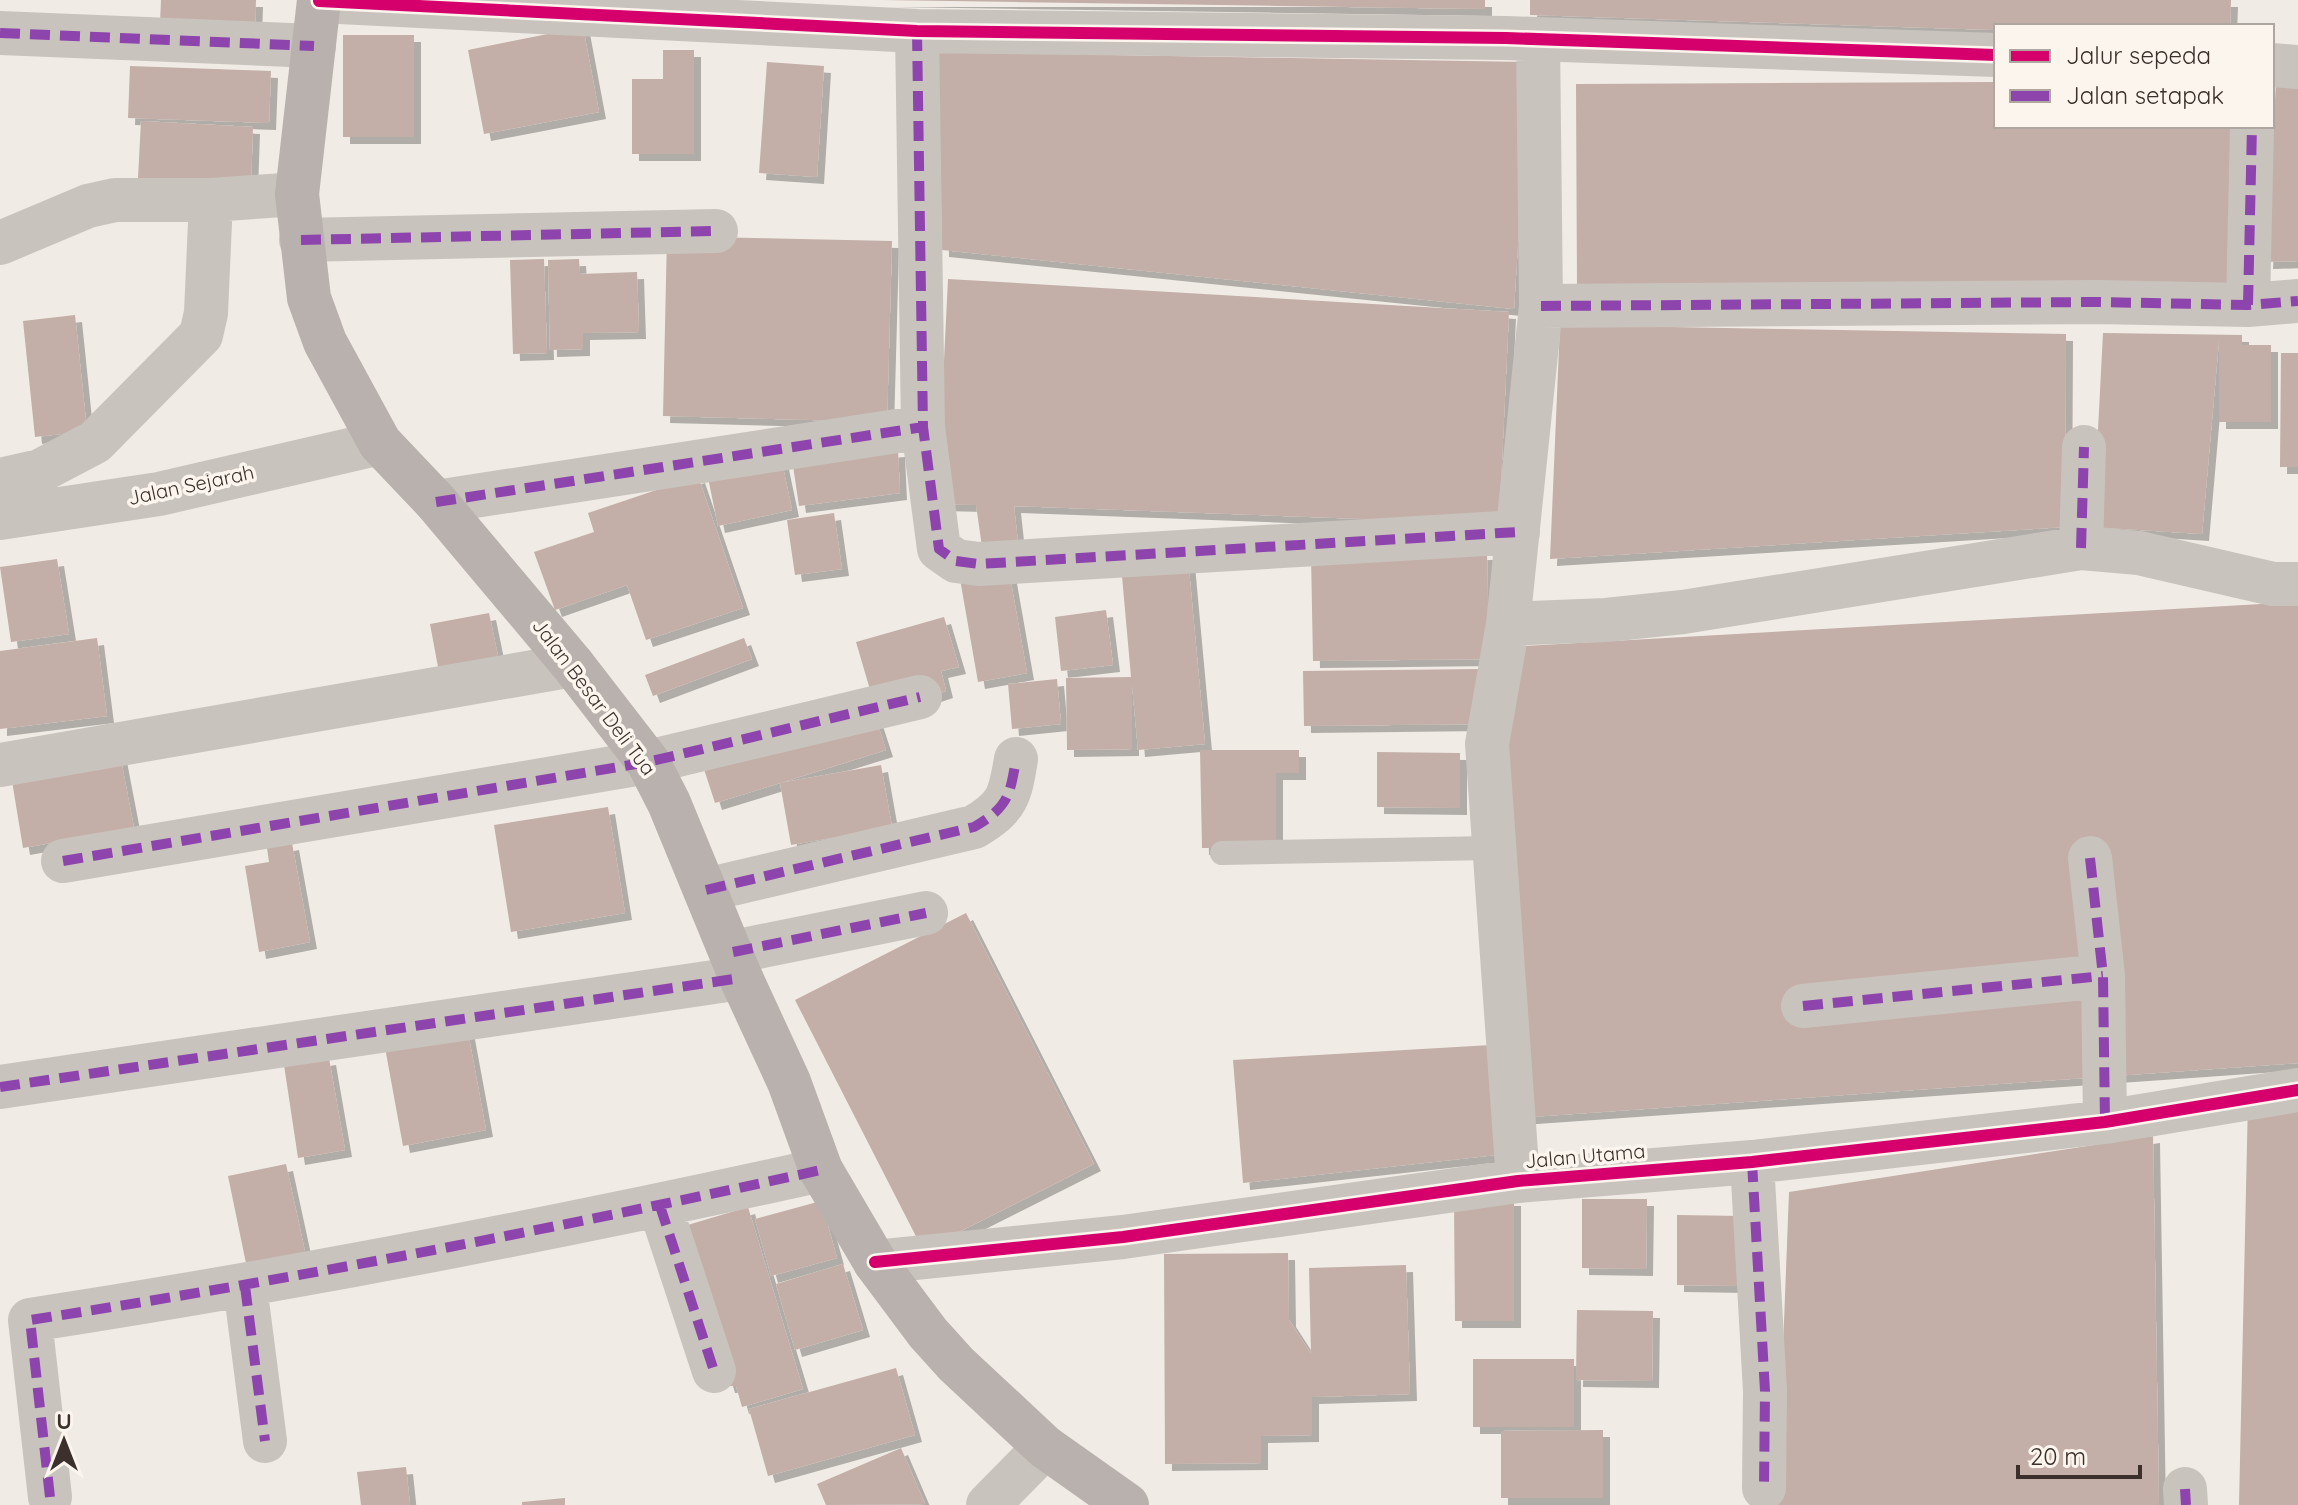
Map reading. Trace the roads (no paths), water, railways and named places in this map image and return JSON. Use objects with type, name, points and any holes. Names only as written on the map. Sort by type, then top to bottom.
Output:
[{"type":"main road","name":"Jalan Besar Deli Tua","points":[[319,1],[297,194],[309,298],[325,342],[380,443],[436,502],[573,665],[648,762],[789,1082],[821,1170],[875,1262],[956,1364],[1045,1447],[1127,1505]]},
{"type":"street","points":[[319,1],[917,31],[1516,26],[1994,55]]},
{"type":"street","points":[[1516,26],[1541,306],[1508,624],[1487,744],[1518,1181]]},
{"type":"street","points":[[917,31],[923,427],[939,549],[956,561],[979,564],[1518,532]]},
{"type":"street","points":[[0,33],[314,46]]},
{"type":"street","points":[[2274,65],[2298,67]]},
{"type":"street","points":[[2248,305],[2252,128]]},
{"type":"street","points":[[0,243],[88,206],[156,198],[211,200],[297,194]]},
{"type":"street","points":[[0,480],[40,471],[95,442],[201,335],[206,313],[211,200]]},
{"type":"street","points":[[301,240],[716,231]]},
{"type":"street","points":[[1541,306],[2081,302],[2248,305],[2298,301]]},
{"type":"street","points":[[436,502],[923,427]]},
{"type":"street","name":"Jalan Sejarah","points":[[0,518],[159,494],[380,443]]},
{"type":"street","points":[[2081,548],[2084,447]]},
{"type":"street","points":[[1508,624],[1606,620],[1683,612],[2081,548],[2139,553],[2273,584],[2298,584]]},
{"type":"street","points":[[0,765],[573,665]]},
{"type":"street","points":[[63,861],[648,762],[920,697]]},
{"type":"street","points":[[706,890],[974,827],[997,814],[1010,793],[1016,759]]},
{"type":"street","points":[[2090,858],[2103,976],[2105,1122]]},
{"type":"street","points":[[0,1087],[737,965],[926,913]]},
{"type":"street","points":[[1803,1006],[2103,976]]},
{"type":"street","name":"Jalan Utama","points":[[875,1262],[1123,1237],[1518,1181],[1752,1162],[2105,1122],[2298,1090]]},
{"type":"street","points":[[1752,1162],[1765,1391],[1764,1488]]},
{"type":"street","points":[[50,1497],[30,1320],[245,1286],[660,1206],[821,1170]]},
{"type":"street","points":[[660,1206],[714,1371]]},
{"type":"street","points":[[245,1286],[265,1441]]},
{"type":"street","points":[[988,1505],[1045,1447]]},
{"type":"lane","points":[[1222,853],[1492,848]]}]
